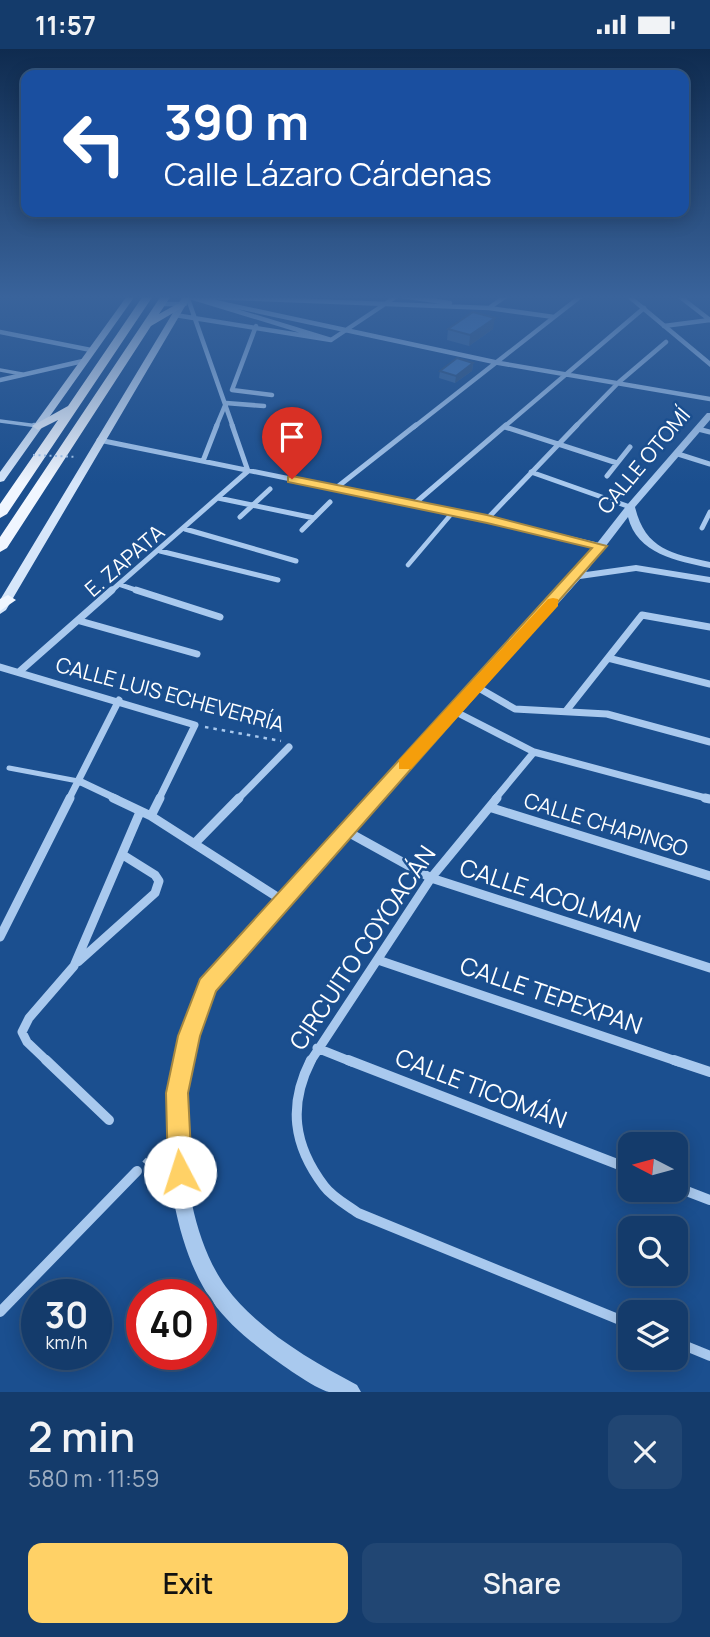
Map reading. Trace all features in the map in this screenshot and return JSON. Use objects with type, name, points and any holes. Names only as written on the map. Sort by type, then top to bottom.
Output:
[{"type":"main road","points":[[0,514],[105,359]]},
{"type":"main road","points":[[0,548],[125,359]]},
{"type":"main road","points":[[3,606],[149,359]]},
{"type":"main road","points":[[0,479],[83,361]]},
{"type":"main road","points":[[38,426],[72,408]]},
{"type":"street","points":[[210,359],[248,471]]},
{"type":"street","points":[[244,359],[232,390],[272,395]]},
{"type":"street","points":[[479,359],[710,399]]},
{"type":"street","points":[[336,488],[504,359]]},
{"type":"street","points":[[414,504],[583,359]]},
{"type":"street","points":[[487,519],[619,382],[646,359]]},
{"type":"street","points":[[0,380],[83,361]]},
{"type":"street","points":[[226,404],[264,406]]},
{"type":"street","points":[[203,461],[226,404]]},
{"type":"street","name":"CALLE OTOMÍ","points":[[351,1392],[315,1375],[235,1314],[199,1260],[186,1211],[177,1152],[177,1093],[184,1059],[208,986],[282,900],[577,576],[630,507],[710,415]]},
{"type":"street","points":[[505,427],[617,463]]},
{"type":"street","points":[[698,429],[710,432]]},
{"type":"street","points":[[99,440],[487,519],[601,546]]},
{"type":"street","points":[[607,476],[629,447]]},
{"type":"street","points":[[678,454],[710,464]]},
{"type":"street","name":"E. ZAPATA","points":[[19,672],[121,586],[248,471]]},
{"type":"street","points":[[531,472],[630,507],[633,527],[650,546],[664,553],[710,565]]},
{"type":"street","points":[[240,517],[271,489]]},
{"type":"street","points":[[218,498],[314,518]]},
{"type":"street","points":[[302,530],[330,502]]},
{"type":"street","points":[[702,528],[709,516]]},
{"type":"street","points":[[185,529],[296,561]]},
{"type":"street","points":[[160,551],[278,580]]},
{"type":"street","points":[[577,576],[636,568],[710,580]]},
{"type":"street","points":[[121,586],[220,617]]},
{"type":"street","points":[[566,711],[642,615],[710,628]]},
{"type":"street","points":[[80,621],[197,654]]},
{"type":"street","points":[[608,658],[710,684]]},
{"type":"street","name":"CALLE LUIS ECHEVERRÍA","points":[[0,667],[119,700],[195,725]]},
{"type":"street","points":[[477,687],[515,709],[607,714],[710,741]]},
{"type":"street","points":[[0,937],[119,700]]},
{"type":"street","points":[[453,711],[534,753],[710,799]]},
{"type":"street","points":[[151,816],[195,725]]},
{"type":"street","points":[[195,843],[289,747]]},
{"type":"street","name":"CIRCUITO COYOACÁN","points":[[534,753],[492,808],[431,878],[317,1048],[300,1082],[295,1121],[304,1152],[325,1188],[358,1213],[618,1319]]},
{"type":"street","points":[[79,781],[151,816],[282,900]]},
{"type":"street","name":"CALLE CHAPINGO","points":[[492,808],[710,876]]},
{"type":"street","points":[[74,966],[124,855],[139,812]]},
{"type":"street","name":"CALLE ACOLMAN","points":[[346,831],[431,878],[710,968]]},
{"type":"street","points":[[109,1120],[27,1042],[22,1033],[29,1018],[74,966],[155,893],[159,881],[155,875],[124,855]]},
{"type":"street","name":"CALLE TEPEXPAN","points":[[378,960],[710,1072]]},
{"type":"street","name":"CALLE TICOMÁN","points":[[317,1048],[618,1164]]},
{"type":"street","points":[[0,1312],[137,1171]]},
{"type":"street","points":[[688,1192],[710,1201]]},
{"type":"street","points":[[688,1347],[710,1356]]},
{"type":"lane","points":[[0,370],[22,374]]},
{"type":"lane","points":[[0,421],[38,426]]},
{"type":"lane","points":[[408,565],[453,512]]},
{"type":"lane","points":[[9,768],[79,781]]},
{"type":"path","points":[[33,455],[78,457]]},
{"type":"path","points":[[617,463],[659,475]]},
{"type":"path","name":"CALLE LUIS ECHEVERRÍA","points":[[195,725],[283,741],[289,747]]},
{"type":"path","points":[[137,1171],[177,1127]]},
{"type":"building","points":[[456,359],[473,363],[456,376],[440,371]]},
{"type":"slow traffic","points":[[405,765],[553,603]]},
{"type":"route","points":[[180,1172],[177,1152],[177,1093],[189,1036],[208,986],[601,546],[487,519],[292,479]]}]
